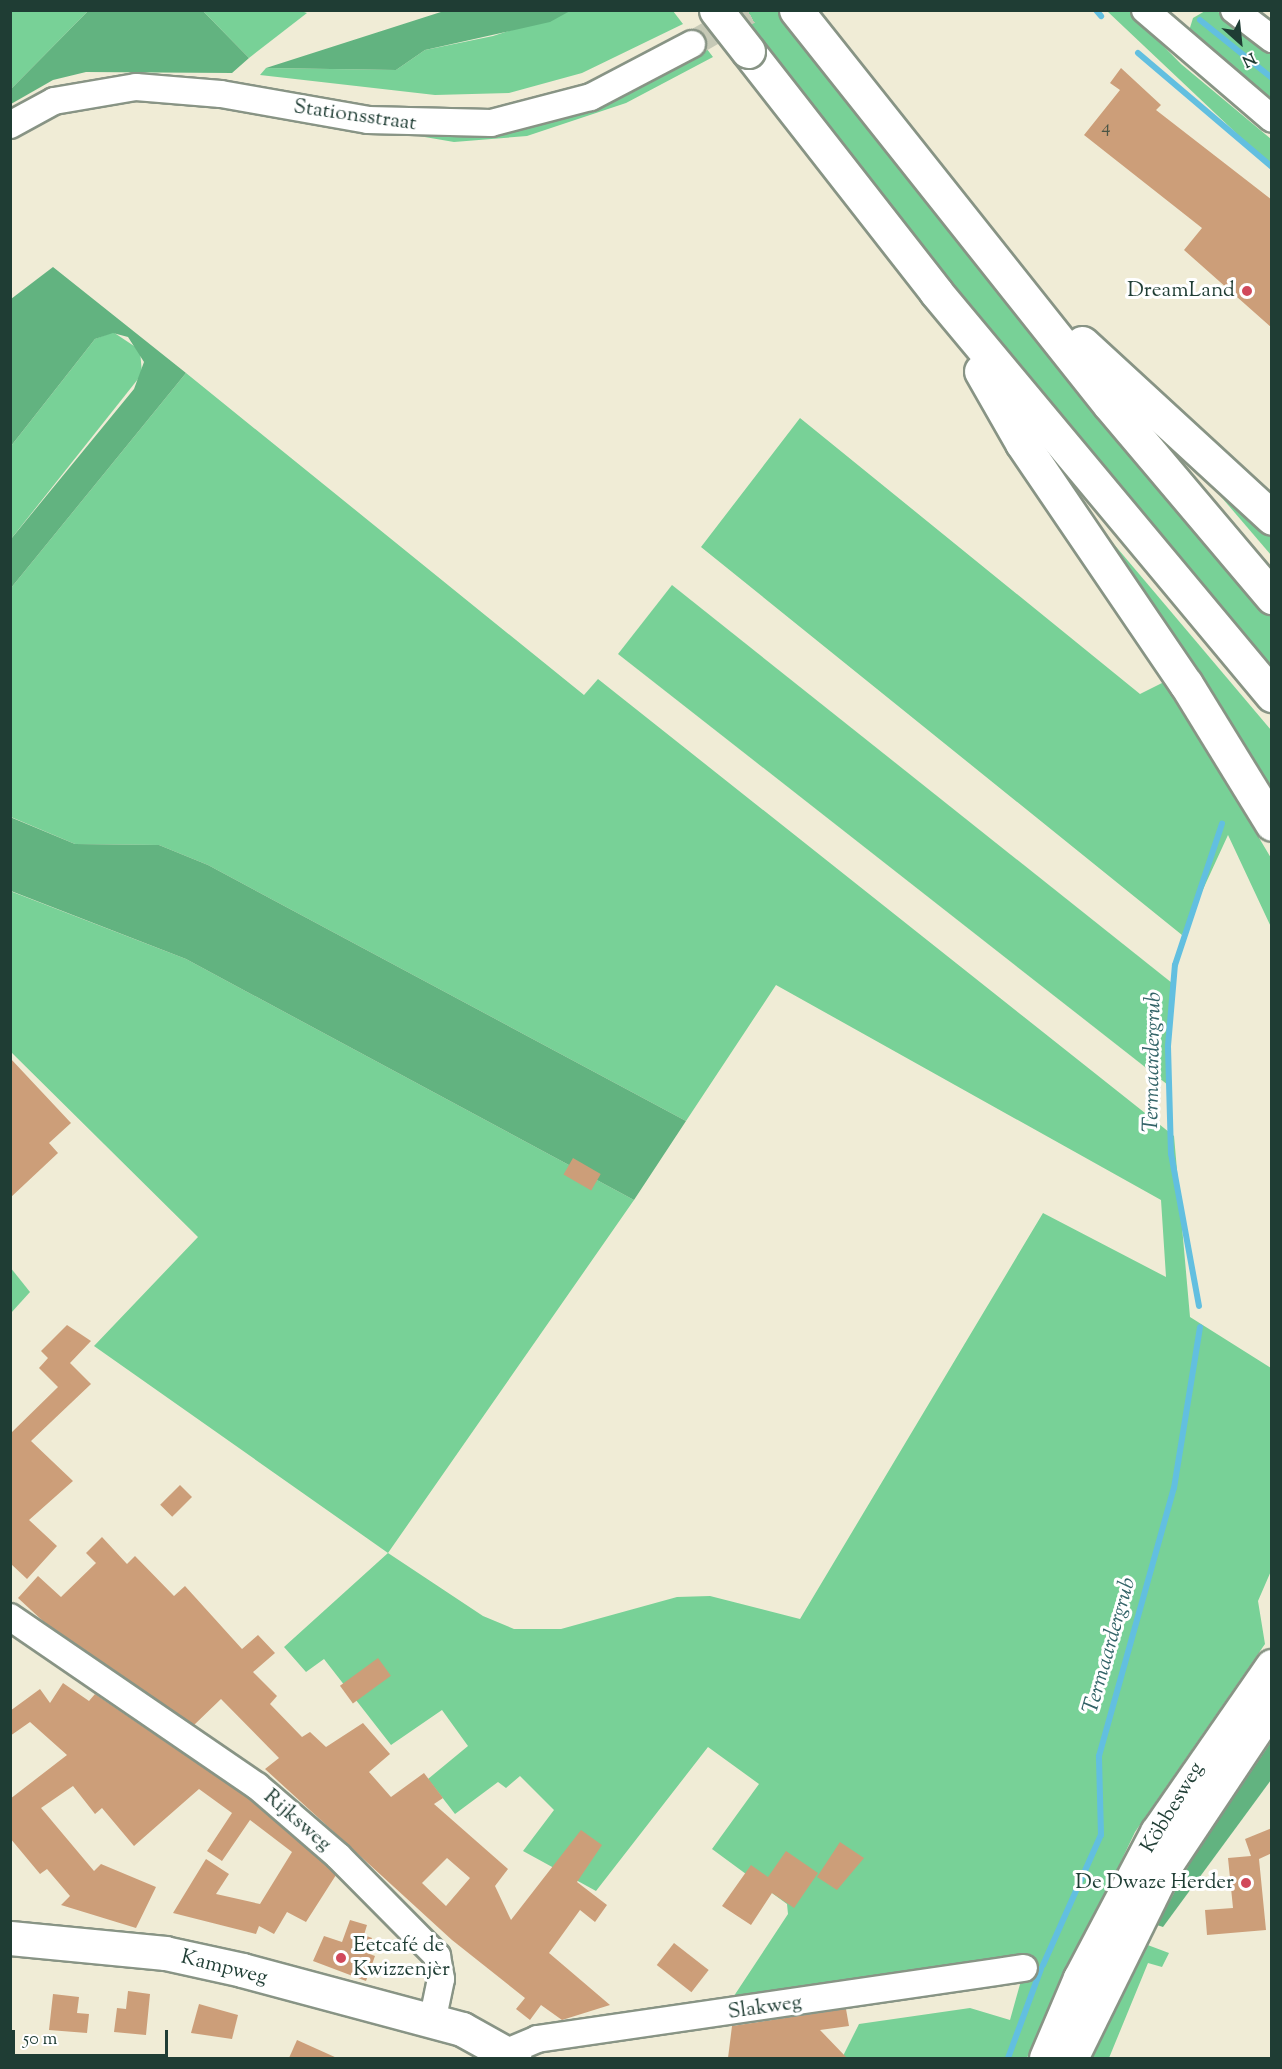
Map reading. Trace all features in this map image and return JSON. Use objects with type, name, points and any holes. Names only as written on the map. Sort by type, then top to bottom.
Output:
[{"type":"main road","points":[[716,10],[936,292],[1272,695]]},
{"type":"main road","points":[[799,14],[993,260],[1272,597]]},
{"type":"main road","points":[[993,260],[1272,518]]},
{"type":"main road","points":[[936,292],[1022,443],[1180,675],[1272,824]]},
{"type":"main road","name":"Köbbesweg","points":[[1046,2058],[1080,1977],[1157,1832],[1272,1666]]},
{"type":"main road","name":"Köbbesweg","points":[[1071,2058],[1167,1863],[1272,1705]]},
{"type":"main road","name":"Kampweg","points":[[10,1938],[194,1959],[432,2022]]},
{"type":"main road","points":[[432,2022],[511,2055]]},
{"type":"street","points":[[1234,10],[1272,39]]},
{"type":"street","points":[[1159,15],[1272,119]]},
{"type":"street","name":"Stationsstraat","points":[[10,125],[54,101],[136,87],[221,94],[368,120],[491,123],[591,97],[692,44]]},
{"type":"street","name":"Rijksweg","points":[[10,1617],[257,1786],[338,1856],[437,1956],[441,1979],[432,2022]]},
{"type":"street","name":"Slakweg","points":[[511,2055],[537,2039],[1024,1968]]},
{"type":"green space","points":[[298,10],[307,13],[249,58],[203,11]]},
{"type":"green space","points":[[10,11],[88,11],[11,89],[10,89]]},
{"type":"green space","points":[[88,11],[203,11],[249,58],[232,73],[86,72],[53,80],[11,104],[11,89]]},
{"type":"green space","points":[[444,11],[570,11],[550,22],[425,50],[396,70],[266,68]]},
{"type":"green space","points":[[570,11],[673,11],[683,24],[582,73],[509,93],[435,95],[260,75],[266,68],[396,70],[425,50],[493,36]]},
{"type":"green space","points":[[735,11],[783,11],[1154,477],[1271,615],[1271,675],[1029,385]]},
{"type":"green space","points":[[1107,11],[1129,11],[1181,64],[1271,139],[1271,166]]},
{"type":"green space","points":[[1205,11],[1217,11],[1271,51],[1271,103],[1188,34],[1193,18]]},
{"type":"green space","points":[[700,40],[713,57],[626,103],[527,136],[454,142],[331,121],[543,111]]},
{"type":"green space","points":[[53,267],[186,373],[11,588],[11,539],[134,389],[144,362],[128,337],[113,333],[95,339],[11,446],[11,299]]},
{"type":"green space","points":[[113,332],[140,350],[142,374],[11,539],[11,446],[95,339]]},
{"type":"green space","points":[[186,373],[584,695],[598,679],[1174,1136],[1190,1317],[1271,1368],[1271,1571],[1258,1601],[1265,1644],[1135,1832],[1027,2058],[842,2058],[859,2024],[970,2008],[1010,2020],[1027,1959],[728,2005],[788,1914],[787,1904],[712,1849],[759,1784],[708,1747],[596,1891],[523,1851],[554,1810],[520,1776],[506,1788],[498,1782],[455,1814],[428,1779],[468,1746],[442,1710],[391,1745],[324,1659],[306,1672],[284,1647],[388,1553],[483,1616],[514,1629],[561,1629],[677,1597],[710,1596],[800,1619],[1043,1213],[1166,1277],[1161,1200],[776,985],[686,1121],[208,865],[159,845],[75,844],[11,817],[11,588]]},
{"type":"green space","points":[[800,418],[1140,694],[1166,681],[1271,858],[1271,927],[1228,835],[1182,935],[701,547]]},
{"type":"green space","points":[[1187,457],[1271,530],[1271,555]]},
{"type":"green space","points":[[1074,497],[1271,730],[1271,813]]},
{"type":"green space","points":[[672,585],[1172,983],[1168,1085],[618,654]]},
{"type":"green space","points":[[10,817],[75,844],[159,845],[208,865],[686,1121],[634,1200],[186,959],[11,891]]},
{"type":"green space","points":[[10,891],[186,959],[634,1200],[388,1553],[94,1346],[198,1237],[11,1052]]},
{"type":"green space","points":[[10,1267],[30,1292],[11,1313],[10,1313]]},
{"type":"green space","points":[[1271,1742],[1271,1780],[1163,1927],[1157,1925],[1192,1859]]},
{"type":"green space","points":[[1145,1944],[1169,1953],[1162,1967],[1148,1963],[1109,2058],[1092,2058]]},
{"type":"building","points":[[1121,68],[1161,105],[1156,110],[1272,200],[1272,328],[1184,250],[1202,228],[1084,135],[1120,90],[1110,83]]},
{"type":"building","points":[[10,1058],[71,1123],[49,1143],[58,1153],[10,1198]]},
{"type":"building","points":[[573,1158],[601,1174],[591,1190],[564,1174]]},
{"type":"building","points":[[67,1325],[91,1341],[70,1363],[91,1384],[31,1441],[73,1481],[29,1520],[57,1546],[27,1579],[10,1563],[10,1434],[58,1387],[39,1368],[48,1358],[41,1351]]},
{"type":"building","points":[[180,1485],[192,1497],[172,1517],[160,1505]]},
{"type":"building","points":[[102,1537],[127,1564],[135,1556],[174,1596],[185,1586],[242,1649],[258,1635],[275,1653],[253,1672],[277,1696],[270,1704],[302,1737],[310,1732],[326,1747],[363,1723],[390,1754],[369,1772],[391,1797],[424,1773],[443,1798],[434,1804],[508,1869],[495,1886],[511,1920],[581,1830],[602,1845],[577,1882],[607,1905],[595,1922],[580,1910],[549,1953],[610,2005],[562,2020],[541,2005],[530,2020],[516,2009],[525,1998],[452,1940],[265,1769],[279,1758],[221,1699],[194,1725],[44,1622],[18,1598],[38,1576],[61,1597],[96,1563],[86,1553]],"holes":[[[447,1858],[470,1878],[446,1906],[422,1883]]]},
{"type":"building","points":[[378,1658],[391,1676],[353,1703],[340,1686]]},
{"type":"building","points":[[63,1683],[89,1701],[95,1694],[248,1798],[328,1867],[336,1875],[306,1922],[287,1912],[274,1934],[259,1926],[256,1934],[173,1913],[206,1859],[229,1874],[216,1894],[260,1904],[292,1852],[250,1820],[222,1861],[207,1851],[232,1813],[199,1789],[134,1846],[102,1808],[95,1814],[73,1786],[41,1808],[94,1871],[101,1864],[156,1887],[136,1928],[61,1905],[70,1896],[47,1869],[40,1874],[10,1838],[10,1799],[67,1755],[30,1722],[10,1736],[10,1711],[40,1689],[50,1703]]},
{"type":"building","name":"De Dwaze Herder","points":[[1272,1828],[1272,1853],[1259,1859],[1266,1930],[1207,1935],[1205,1910],[1233,1908],[1228,1858],[1251,1856],[1245,1839]]},
{"type":"building","points":[[840,1842],[864,1858],[837,1890],[817,1877]]},
{"type":"building","points":[[786,1851],[818,1873],[794,1908],[772,1893],[751,1925],[722,1906],[751,1865],[768,1877]]},
{"type":"building","points":[[350,1920],[367,1925],[364,1935],[372,1938],[367,1953],[375,1956],[366,1981],[313,1961],[324,1936],[342,1942]]},
{"type":"building","points":[[674,1943],[709,1970],[691,1992],[657,1965]]},
{"type":"building","points":[[128,1991],[150,1994],[146,2035],[114,2032],[117,2008],[126,2009]]},
{"type":"building","points":[[53,1994],[79,1997],[77,2013],[89,2014],[87,2033],[49,2030]]},
{"type":"building","points":[[199,2004],[238,2015],[232,2039],[191,2033]]},
{"type":"building","points":[[846,2009],[849,2026],[820,2030],[847,2058],[728,2058],[732,2026]]},
{"type":"building","points":[[297,2040],[337,2058],[289,2058]]},
{"type":"waterway","points":[[1096,10],[1101,16]]},
{"type":"waterway","points":[[1200,20],[1272,78]]},
{"type":"waterway","points":[[1138,53],[1272,167]]},
{"type":"waterway","name":"Termaardergrub","points":[[1199,1306],[1171,1154],[1168,1046],[1175,965],[1222,824]]},
{"type":"waterway","name":"Termaardergrub","points":[[1043,1965],[1101,1835],[1099,1756],[1174,1488],[1200,1327]]},
{"type":"waterway","name":"Termaardergrub","points":[[1008,2058],[1041,1969]]},
{"type":"tunnel","points":[[692,44],[751,10]]},
{"type":"place","name":"DreamLand","points":[[1247,291]]},
{"type":"place","name":"De Dwaze Herder","points":[[1246,1883]]},
{"type":"place","name":"Eetcafé de Kwizzenjèr","points":[[341,1958]]}]
